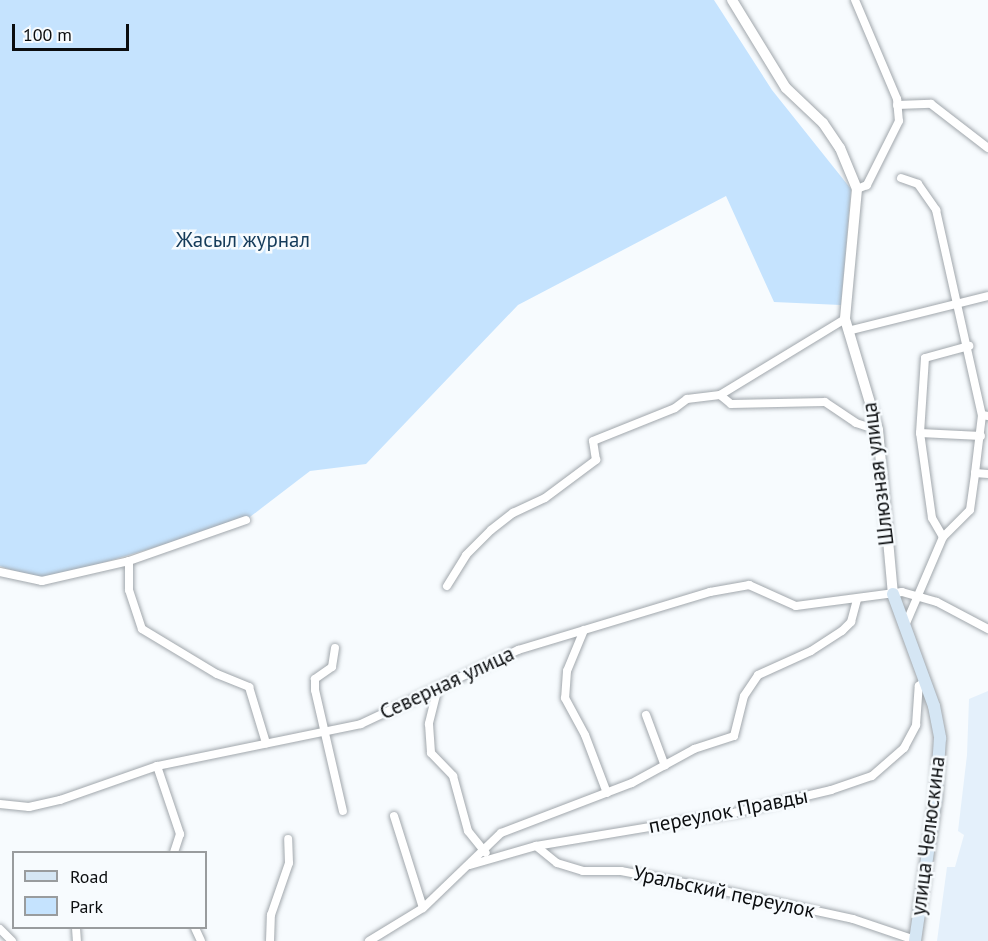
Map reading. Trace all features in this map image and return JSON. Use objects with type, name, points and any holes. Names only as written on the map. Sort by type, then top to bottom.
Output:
[{"type":"main road","name":"улица Челюскина","points":[[893,594],[925,680],[940,738],[939,769],[915,940]]},
{"type":"street","name":"Шлюзная улица","points":[[732,0],[786,88],[823,123],[840,148],[857,189],[845,319],[878,430],[893,594]]},
{"type":"street","points":[[855,0],[897,105],[899,121],[867,185],[857,189]]},
{"type":"street","points":[[897,105],[931,105],[988,148]]},
{"type":"street","points":[[901,178],[918,184],[936,210],[985,415],[970,510],[943,537],[919,598],[904,628]]},
{"type":"street","points":[[848,331],[988,296]]},
{"type":"street","points":[[447,585],[466,555],[491,530],[513,513],[545,498],[596,460],[593,441],[675,408],[687,399],[720,395],[845,319]]},
{"type":"street","points":[[943,537],[932,518],[920,433],[924,358],[969,346]]},
{"type":"street","points":[[720,395],[731,404],[825,402],[856,423],[878,430]]},
{"type":"street","points":[[920,433],[981,436]]},
{"type":"street","points":[[975,472],[988,474]]},
{"type":"street","points":[[0,572],[42,581],[129,561],[246,520]]},
{"type":"street","points":[[129,561],[129,590],[142,629],[217,674],[249,687],[266,743]]},
{"type":"street","name":"Северная улица","points":[[0,804],[30,807],[60,801],[157,766],[361,724],[518,650],[749,585],[796,606],[893,594]]},
{"type":"street","points":[[893,594],[902,592],[937,602],[988,629]]},
{"type":"street","points":[[369,941],[423,908],[501,833],[608,793],[665,766],[694,749],[734,736],[744,696],[758,675],[812,651],[842,631],[851,622],[857,600]]},
{"type":"street","points":[[584,630],[567,671],[565,698],[585,735],[608,793]]},
{"type":"street","points":[[335,648],[332,667],[315,679],[323,731],[343,811]]},
{"type":"street","name":"переулок Правды","points":[[470,865],[490,856],[536,846],[734,813],[831,790],[872,776],[904,748],[916,725],[919,686],[925,680]]},
{"type":"street","points":[[438,687],[429,724],[431,753],[453,776],[468,831],[490,856]]},
{"type":"street","points":[[646,715],[665,766]]},
{"type":"street","points":[[157,766],[180,834],[174,851]]},
{"type":"street","points":[[394,816],[423,908]]},
{"type":"street","points":[[270,941],[271,915],[289,863],[288,839]]},
{"type":"street","name":"Уральский переулок","points":[[536,846],[557,863],[583,871],[621,871],[710,888],[853,919],[915,940]]},
{"type":"street","points":[[0,929],[12,941]]},
{"type":"shaded area","points":[[988,691],[988,941],[937,941],[947,867],[955,867],[964,835],[958,831],[967,755],[969,699]]},
{"type":"green space","name":"Жасыл журнал","points":[[0,0],[714,0],[772,90],[851,189],[841,305],[774,302],[726,196],[518,305],[366,464],[310,471],[246,520],[42,581],[0,566]]}]
